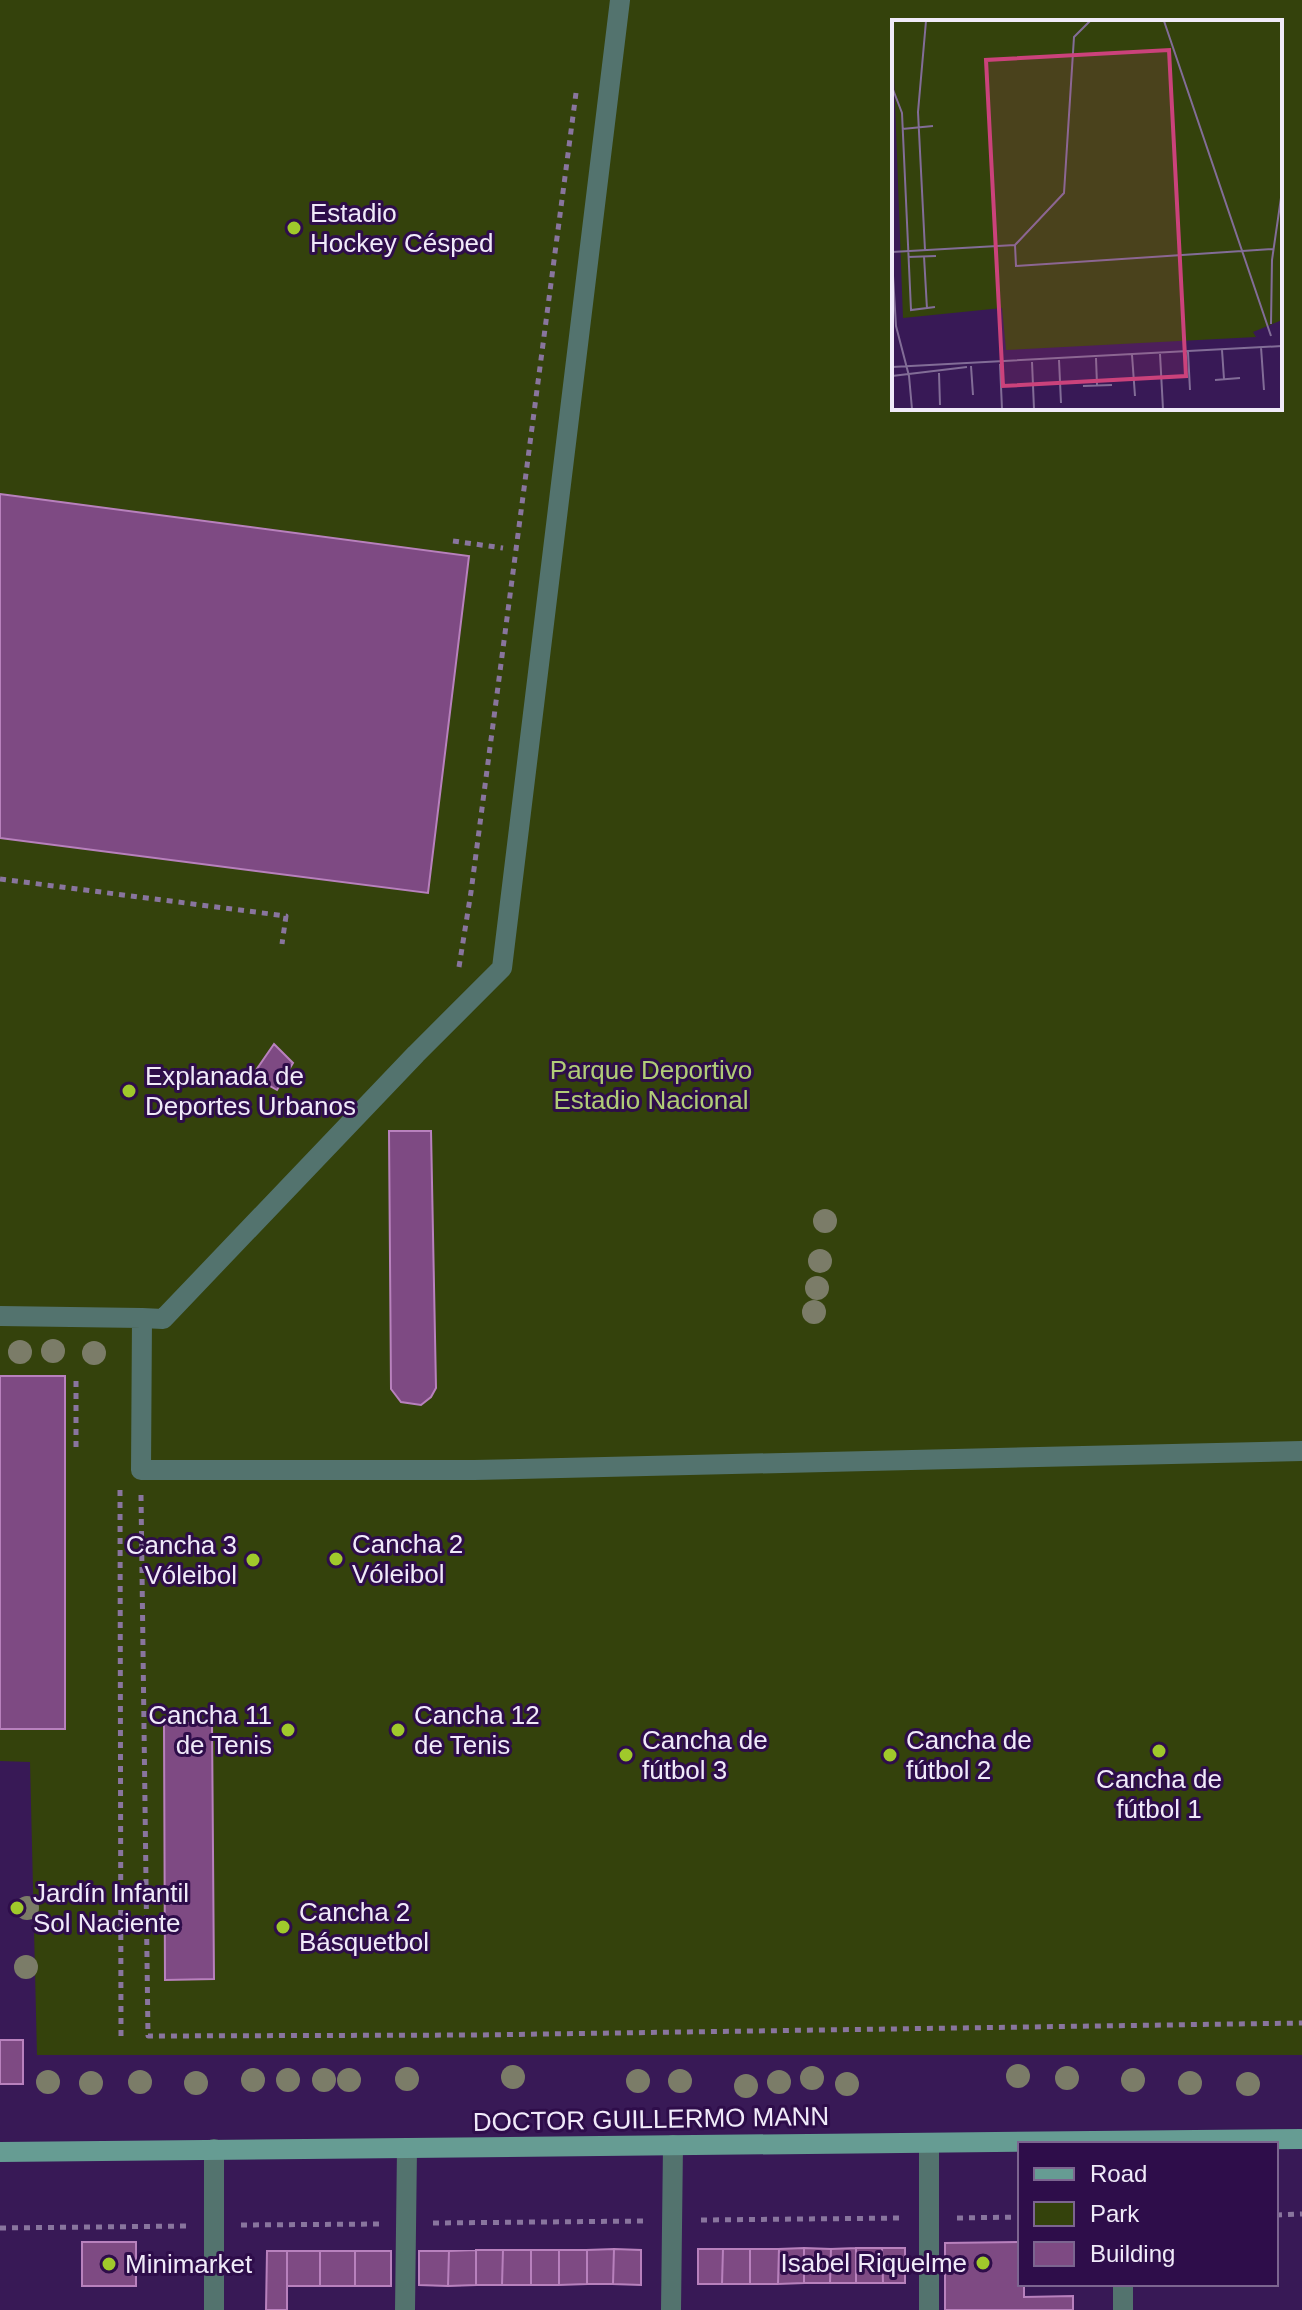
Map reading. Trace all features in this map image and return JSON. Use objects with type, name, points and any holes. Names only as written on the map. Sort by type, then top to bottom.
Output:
[{"type":"main road","name":"DOCTOR GUILLERMO MANN","points":[[1124,2142],[1302,2139]]},
{"type":"main road","name":"DOCTOR GUILLERMO MANN","points":[[0,2152],[1018,2143]]},
{"type":"street","points":[[0,1316],[163,1319],[502,968],[620,0]]},
{"type":"street","points":[[142,1318],[141,1470],[474,1470],[1302,1451]]},
{"type":"street","points":[[929,2143],[929,2310]]},
{"type":"street","points":[[671,2310],[673,2145]]},
{"type":"street","points":[[405,2310],[407,2148]]},
{"type":"street","points":[[214,2149],[214,2310]]},
{"type":"street","points":[[1123,2286],[1123,2310]]},
{"type":"path","points":[[451,976],[461,965],[578,79]]},
{"type":"path","points":[[453,541],[503,548]]},
{"type":"path","points":[[0,879],[286,916],[282,944]]},
{"type":"path","points":[[76,1376],[76,1447]]},
{"type":"path","points":[[141,1470],[148,2036],[476,2035],[1302,2023]]},
{"type":"path","points":[[120,1477],[121,2037]]},
{"type":"path","points":[[1278,2215],[1302,2214]]},
{"type":"path","points":[[0,2228],[1018,2217]]},
{"type":"green space","name":"Parque Deportivo Estadio Nacional","points":[[0,0],[1302,0],[1302,2055],[37,2055],[30,1762],[0,1761]]},
{"type":"building","points":[[0,494],[469,556],[428,893],[0,838]]},
{"type":"building","points":[[274,1044],[293,1063],[277,1090],[252,1076]]},
{"type":"building","points":[[389,1131],[431,1131],[436,1388],[421,1405],[401,1402],[391,1389]]},
{"type":"building","points":[[0,1376],[65,1376],[65,1729],[0,1729]]},
{"type":"building","points":[[164,1723],[212,1723],[214,1979],[165,1980]]},
{"type":"building","points":[[0,2040],[23,2040],[23,2084],[0,2084]]},
{"type":"building","name":"Minimarket","points":[[82,2242],[136,2242],[136,2286],[82,2286]]},
{"type":"building","name":"Isabel Riquelme","points":[[1018,2242],[1018,2286],[1024,2286],[1024,2297],[1073,2296],[1073,2310],[945,2310],[945,2243]]},
{"type":"building","points":[[804,2248],[831,2249],[830,2283],[804,2283]]},
{"type":"building","points":[[804,2248],[804,2283],[778,2284],[779,2249]]},
{"type":"building","points":[[856,2248],[856,2283],[830,2283],[831,2249]]},
{"type":"building","points":[[856,2248],[882,2248],[883,2283],[856,2283]]},
{"type":"building","points":[[882,2248],[905,2248],[905,2283],[883,2283]]},
{"type":"building","points":[[614,2249],[613,2284],[587,2284],[587,2250]]},
{"type":"building","points":[[614,2249],[641,2250],[641,2285],[613,2284]]},
{"type":"building","points":[[698,2249],[723,2249],[722,2284],[698,2284]]},
{"type":"building","points":[[723,2249],[750,2249],[750,2284],[722,2284]]},
{"type":"building","points":[[750,2249],[779,2249],[778,2284],[750,2284]]},
{"type":"building","points":[[476,2250],[503,2250],[502,2285],[476,2285]]},
{"type":"building","points":[[476,2250],[476,2285],[448,2286],[449,2251]]},
{"type":"building","points":[[503,2250],[531,2250],[531,2285],[502,2285]]},
{"type":"building","points":[[531,2250],[559,2250],[559,2285],[531,2285]]},
{"type":"building","points":[[559,2250],[587,2250],[587,2284],[559,2285]]},
{"type":"building","points":[[267,2251],[287,2251],[287,2310],[266,2310]]},
{"type":"building","points":[[287,2251],[320,2251],[320,2286],[287,2286]]},
{"type":"building","points":[[320,2251],[355,2251],[355,2286],[320,2286]]},
{"type":"building","points":[[355,2251],[391,2251],[391,2286],[355,2286]]},
{"type":"building","points":[[419,2251],[449,2251],[448,2286],[419,2285]]},
{"type":"place","name":"Estadio Hockey Césped","points":[[294,228]]},
{"type":"place","name":"Explanada de Deportes Urbanos","points":[[129,1091]]},
{"type":"place","name":"Cancha 2 Vóleibol","points":[[336,1559]]},
{"type":"place","name":"Cancha 3 Vóleibol","points":[[253,1560]]},
{"type":"place","name":"Cancha 11 de Tenis","points":[[288,1730]]},
{"type":"place","name":"Cancha 12 de Tenis","points":[[398,1730]]},
{"type":"place","name":"Cancha de fútbol 1","points":[[1159,1751]]},
{"type":"place","name":"Cancha de fútbol 3","points":[[626,1755]]},
{"type":"place","name":"Cancha de fútbol 2","points":[[890,1755]]},
{"type":"place","name":"Jardín Infantil Sol Naciente","points":[[17,1908]]},
{"type":"place","name":"Cancha 2 Básquetbol","points":[[283,1927]]},
{"type":"place","name":"Isabel Riquelme","points":[[983,2263]]},
{"type":"place","name":"Minimarket","points":[[109,2264]]}]
